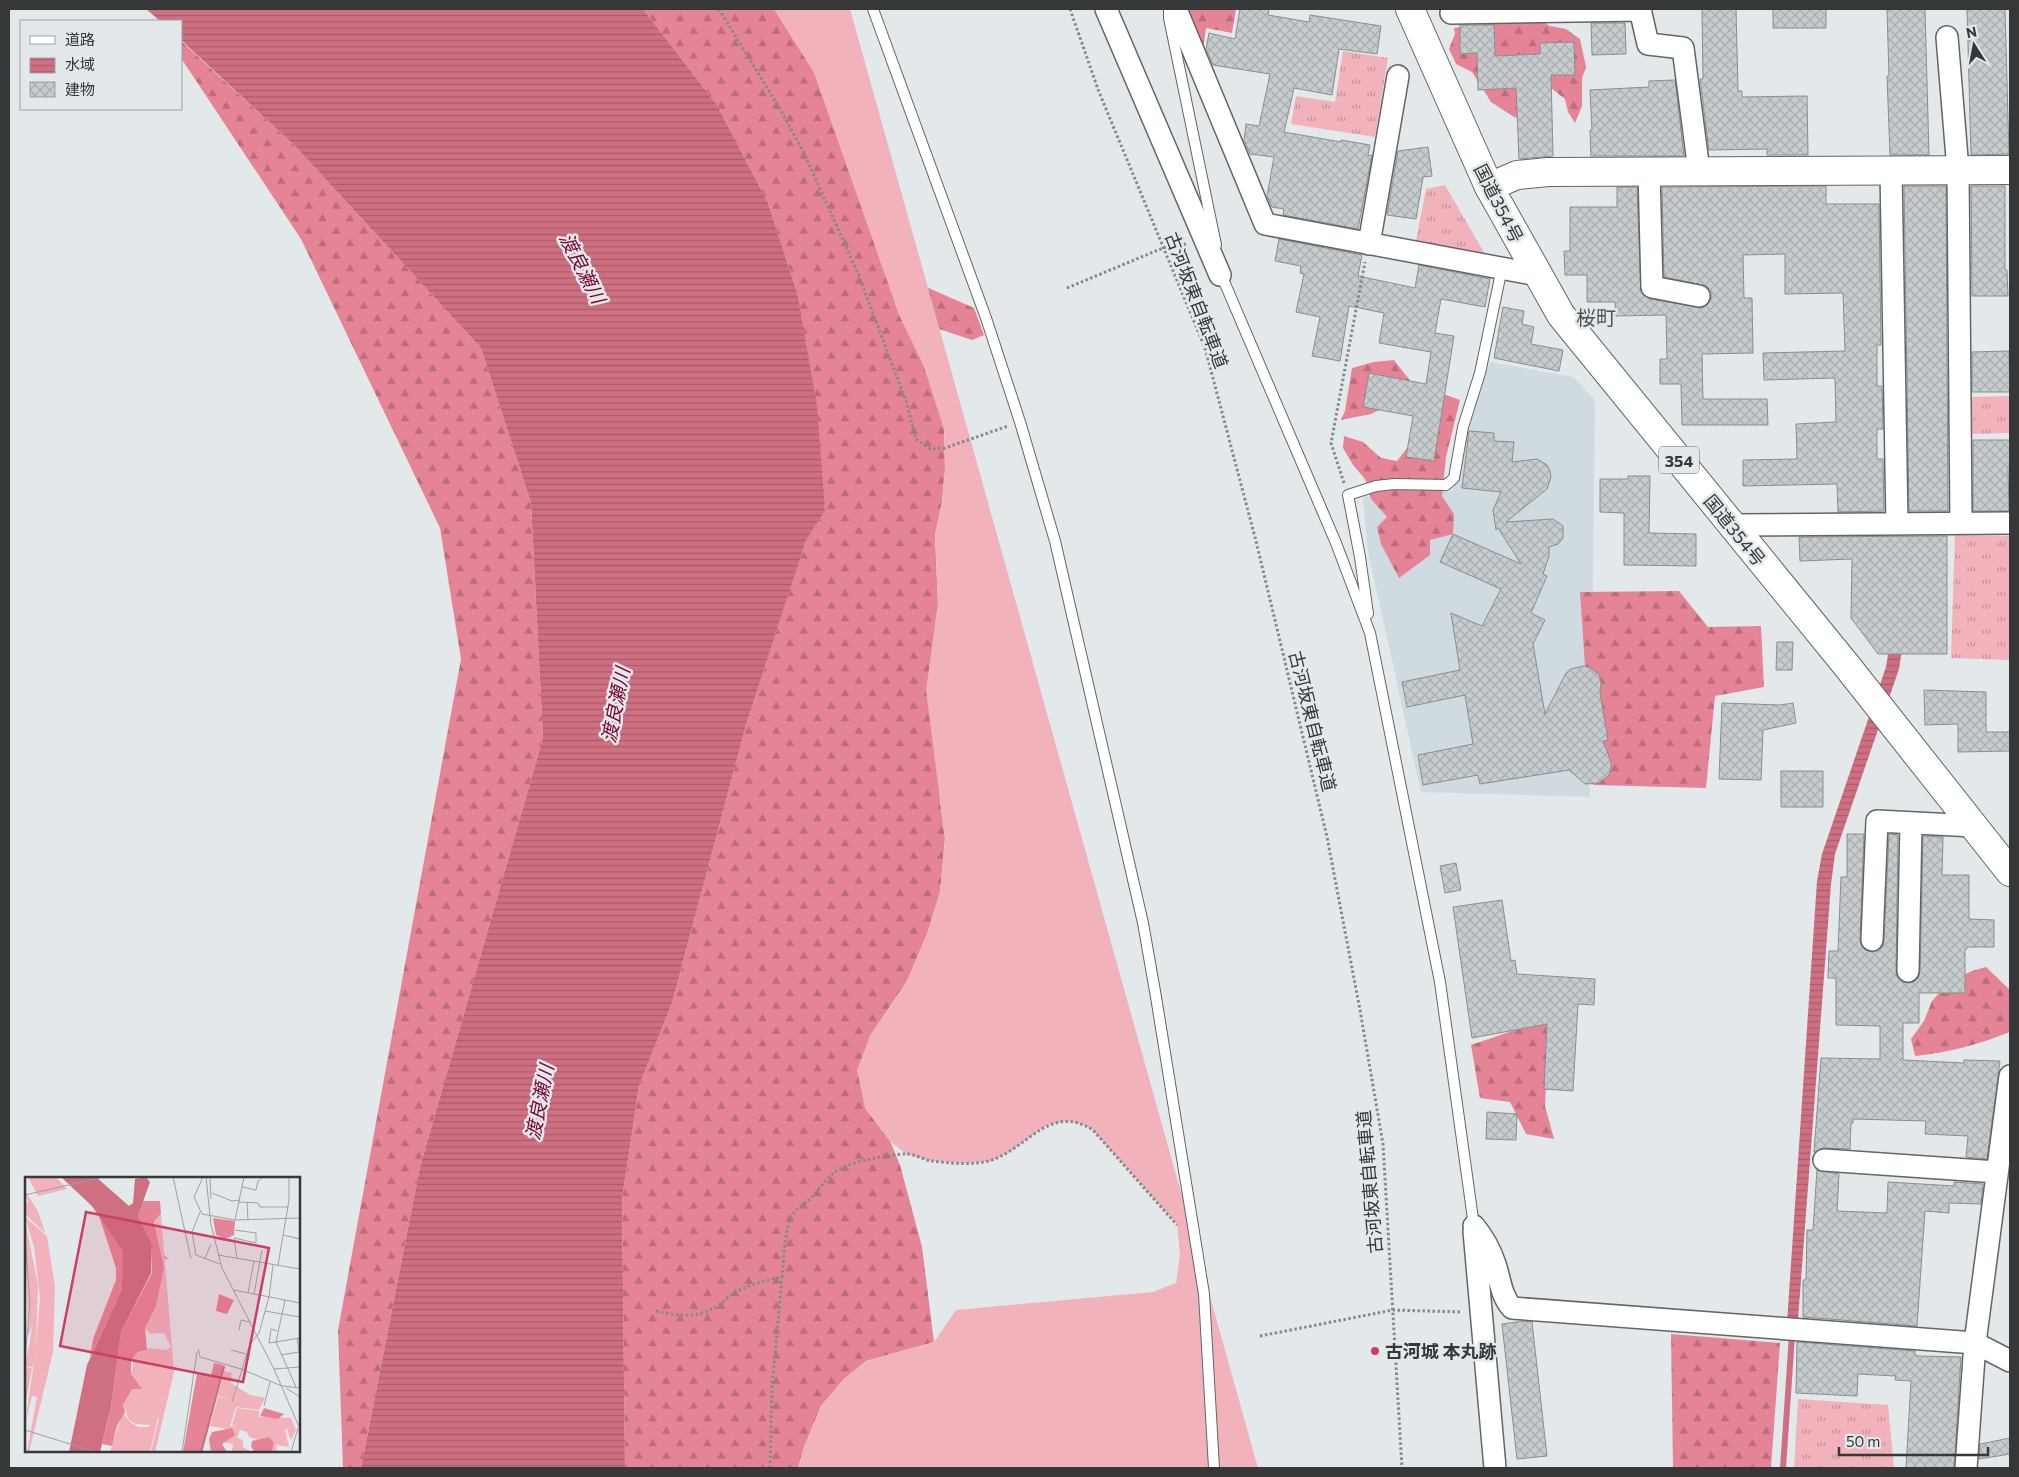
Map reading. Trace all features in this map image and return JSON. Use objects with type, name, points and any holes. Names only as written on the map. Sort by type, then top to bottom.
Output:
[{"type":"main road","name":"国道354号","points":[[1410,9],[1489,187],[1561,315],[2010,872]]},
{"type":"main road","points":[[1489,187],[1517,175],[1548,172],[2010,170]]},
{"type":"street","points":[[1106,9],[1220,275]]},
{"type":"street","points":[[1176,9],[1265,224],[1538,275]]},
{"type":"street","points":[[1451,13],[1640,9],[1648,44],[1684,48],[1699,171]]},
{"type":"street","points":[[1947,37],[1958,170],[1961,523]]},
{"type":"street","points":[[1369,244],[1398,76]]},
{"type":"street","points":[[1891,170],[1897,524]]},
{"type":"street","points":[[1649,171],[1652,287],[1699,296]]},
{"type":"street","points":[[1731,525],[2010,523]]},
{"type":"street","points":[[1872,940],[1877,821],[1974,826]]},
{"type":"street","points":[[1908,971],[1911,823]]},
{"type":"street","points":[[1966,1468],[1975,1343],[2010,1076]]},
{"type":"street","points":[[1824,1160],[1996,1172]]},
{"type":"street","points":[[1474,1226],[1484,1238],[1502,1291],[1512,1308],[1975,1343],[2010,1361]]},
{"type":"street","points":[[1474,1226],[1495,1468]]},
{"type":"lane","points":[[872,9],[980,298],[1020,422],[1055,541],[1143,923],[1204,1294],[1214,1468]]},
{"type":"lane","points":[[1170,9],[1169,18],[1213,228],[1220,275],[1336,543],[1370,633]]},
{"type":"lane","points":[[1474,1226],[1440,982],[1405,798],[1370,633],[1360,557],[1348,495],[1385,485],[1446,485],[1454,478],[1464,427],[1480,373],[1502,268]]},
{"type":"path","points":[[718,9],[780,109],[808,162],[859,276],[906,401],[916,439],[930,449],[945,448],[1020,422]]},
{"type":"path","name":"古河坂東自転車道","points":[[1070,9],[1099,92],[1205,348],[1256,541],[1327,837],[1383,1144],[1402,1468]]},
{"type":"path","points":[[1067,288],[1163,248],[1194,243]]},
{"type":"path","points":[[1348,495],[1331,443],[1369,244]]},
{"type":"path","points":[[770,1468],[772,1388],[787,1233],[792,1215],[836,1170],[851,1163],[906,1154],[931,1161],[968,1163],[991,1161],[1009,1152],[1047,1125],[1068,1120],[1093,1130],[1177,1224],[1194,1232]]},
{"type":"path","points":[[656,1311],[691,1316],[713,1309],[734,1293],[765,1281],[782,1277]]},
{"type":"path","points":[[1260,1336],[1393,1310],[1465,1312]]},
{"type":"shaded area","points":[[1490,362],[1573,377],[1595,400],[1590,797],[1421,792],[1368,552],[1363,497],[1399,489],[1453,491],[1465,422]]},
{"type":"green space","points":[[643,9],[774,9],[814,72],[883,268],[974,308],[984,335],[972,340],[900,316],[924,366],[944,428],[945,469],[942,501],[935,535],[938,604],[934,634],[940,801],[945,839],[940,892],[927,934],[907,981],[870,1036],[865,1108],[890,1141],[900,1165],[922,1247],[934,1342],[866,1361],[844,1379],[821,1406],[804,1447],[798,1468],[625,1468],[622,1199],[639,1086],[672,1003],[746,725],[806,539],[825,511],[797,292],[768,203],[717,105]]},
{"type":"green space","points":[[774,9],[850,9],[1258,1468],[798,1468],[804,1447],[821,1406],[844,1379],[866,1361],[934,1342],[956,1310],[1153,1292],[1176,1283],[1180,1255],[1177,1224],[1093,1130],[1082,1124],[1067,1121],[1047,1125],[1009,1152],[991,1161],[969,1163],[931,1161],[906,1154],[890,1141],[865,1108],[857,1070],[870,1036],[907,981],[927,934],[940,892],[945,839],[926,690],[938,604],[935,535],[942,501],[945,469],[944,429],[924,366],[899,315],[814,72]]},
{"type":"green space","points":[[1184,9],[1236,9],[1232,33],[1206,28],[1202,56]]},
{"type":"green space","points":[[1540,20],[1550,26],[1566,29],[1580,39],[1586,67],[1582,78],[1582,106],[1575,123],[1568,112],[1565,99],[1546,84],[1537,121],[1514,117],[1491,102],[1472,72],[1456,64],[1449,49],[1455,34],[1454,28],[1509,21]]},
{"type":"green space","points":[[182,42],[295,146],[481,348],[531,503],[543,738],[420,1167],[361,1468],[343,1468],[338,1330],[461,659],[440,528],[301,239],[182,60]]},
{"type":"green space","points":[[1343,51],[1388,58],[1375,137],[1291,124],[1296,96],[1335,102]]},
{"type":"green space","points":[[1445,185],[1489,261],[1415,246],[1426,189]]},
{"type":"green space","points":[[1394,360],[1419,392],[1443,394],[1460,400],[1446,457],[1442,496],[1454,514],[1453,534],[1430,540],[1430,555],[1399,578],[1381,544],[1377,527],[1387,517],[1371,499],[1365,479],[1353,465],[1343,448],[1344,436],[1363,442],[1381,458],[1397,461],[1408,447],[1417,406],[1389,405],[1371,414],[1341,420],[1345,411],[1352,368],[1374,362]]},
{"type":"green space","points":[[2010,396],[2010,433],[1970,434],[1969,397]]},
{"type":"green space","points":[[1955,535],[2010,536],[2010,660],[1951,658]]},
{"type":"green space","points":[[1679,591],[1708,627],[1761,626],[1764,687],[1715,696],[1706,788],[1593,785],[1580,592]]},
{"type":"green space","points":[[1986,967],[2010,990],[2010,1032],[1963,1047],[1915,1056],[1911,1039],[1924,1021],[1932,1001],[1949,982],[1972,971]]},
{"type":"green space","points":[[1541,1021],[1549,1026],[1545,1106],[1554,1139],[1526,1134],[1510,1102],[1480,1098],[1471,1045]]},
{"type":"green space","points":[[1671,1334],[1780,1343],[1771,1468],[1673,1468]]},
{"type":"green space","points":[[1798,1399],[1888,1405],[1894,1468],[1794,1468]]},
{"type":"water","name":"渡良瀬川","points":[[146,9],[643,9],[717,105],[768,203],[797,292],[817,406],[825,511],[806,540],[746,725],[672,1003],[639,1086],[622,1199],[625,1468],[361,1468],[420,1167],[543,738],[531,503],[481,348],[295,146],[182,41],[182,20],[159,20]]},
{"type":"water","points":[[1892,629],[1905,630],[1899,669],[1835,854],[1831,884],[1798,1319],[1800,1335],[1787,1323],[1817,881],[1822,854],[1886,667]]},
{"type":"building","points":[[1240,9],[1269,9],[1268,15],[1309,22],[1310,15],[1381,26],[1377,54],[1339,49],[1332,95],[1294,88],[1284,132],[1370,145],[1368,156],[1372,155],[1358,229],[1283,215],[1284,209],[1272,207],[1267,196],[1274,157],[1250,154],[1244,140],[1246,124],[1259,126],[1270,74],[1213,65],[1206,49],[1209,33],[1235,39]]},
{"type":"building","points":[[1702,9],[1736,9],[1738,91],[1742,91],[1742,97],[1807,96],[1808,155],[1767,155],[1767,149],[1709,150],[1700,79],[1703,79]]},
{"type":"building","points":[[1773,9],[1826,9],[1826,28],[1773,28]]},
{"type":"building","points":[[1887,9],[1925,9],[1929,155],[1890,155]]},
{"type":"building","points":[[1967,9],[2005,9],[2009,154],[1971,155]]},
{"type":"building","points":[[1591,23],[1625,23],[1626,54],[1592,55]]},
{"type":"building","points":[[1460,25],[1494,25],[1495,56],[1540,54],[1540,43],[1574,42],[1575,75],[1551,75],[1553,156],[1519,159],[1516,88],[1478,90],[1477,53],[1460,54]]},
{"type":"building","points":[[1675,80],[1684,156],[1591,156],[1590,90],[1649,87],[1649,81]]},
{"type":"building","points":[[1428,147],[1432,176],[1423,177],[1416,219],[1387,215],[1398,151]]},
{"type":"building","points":[[1826,186],[1826,204],[1879,204],[1881,345],[1877,345],[1877,386],[1882,386],[1883,429],[1877,429],[1877,459],[1883,459],[1884,511],[1838,512],[1837,484],[1743,486],[1743,460],[1797,459],[1796,424],[1836,422],[1835,378],[1764,380],[1763,353],[1845,351],[1843,293],[1785,294],[1785,254],[1743,255],[1744,298],[1752,298],[1753,353],[1702,354],[1703,399],[1767,399],[1768,425],[1682,425],[1681,384],[1660,384],[1660,359],[1667,359],[1666,315],[1616,316],[1615,302],[1587,302],[1587,275],[1565,275],[1564,251],[1570,251],[1570,207],[1617,207],[1617,187],[1637,187],[1641,293],[1650,299],[1703,308],[1711,299],[1711,292],[1707,286],[1664,277],[1662,187]]},
{"type":"building","points":[[1904,186],[1946,186],[1948,511],[1909,511]]},
{"type":"building","points":[[1971,186],[2005,186],[2005,270],[2007,270],[2008,296],[1972,296]]},
{"type":"building","points":[[1279,239],[1362,255],[1358,276],[1415,288],[1419,265],[1490,279],[1485,307],[1441,299],[1435,333],[1454,336],[1434,461],[1406,457],[1413,416],[1363,407],[1369,373],[1426,384],[1431,352],[1379,343],[1384,313],[1349,306],[1340,361],[1312,356],[1320,317],[1296,312],[1304,274],[1300,273],[1301,266],[1275,261]]},
{"type":"building","points":[[1503,307],[1524,311],[1522,324],[1534,327],[1531,344],[1563,350],[1559,371],[1494,358]]},
{"type":"building","points":[[2009,351],[2010,392],[1972,392],[1972,352]]},
{"type":"building","points":[[1469,431],[1494,433],[1494,441],[1514,442],[1512,462],[1537,459],[1547,465],[1550,471],[1551,477],[1547,489],[1506,522],[1553,519],[1563,526],[1563,538],[1558,544],[1549,547],[1549,556],[1543,574],[1547,576],[1531,613],[1545,620],[1533,644],[1545,714],[1566,673],[1571,669],[1583,666],[1589,667],[1599,675],[1608,740],[1603,741],[1611,762],[1611,768],[1609,775],[1599,783],[1585,784],[1569,770],[1480,784],[1478,775],[1423,785],[1418,755],[1473,744],[1465,695],[1407,707],[1402,682],[1460,670],[1451,613],[1482,626],[1501,589],[1440,562],[1453,534],[1521,564],[1498,528],[1496,530],[1493,510],[1501,492],[1462,488]]},
{"type":"building","points":[[1973,440],[2010,440],[2010,466],[2008,466],[2009,511],[1973,511]]},
{"type":"building","points":[[1628,476],[1650,476],[1649,533],[1696,534],[1696,566],[1624,565],[1624,513],[1600,512],[1600,479],[1628,479]]},
{"type":"building","points":[[1947,536],[1947,654],[1878,654],[1851,618],[1852,559],[1800,561],[1799,537]]},
{"type":"building","points":[[1777,642],[1793,642],[1792,670],[1776,670]]},
{"type":"building","points":[[1924,690],[1986,692],[1986,732],[2010,732],[2010,751],[1958,752],[1958,724],[1925,725]]},
{"type":"building","points":[[1722,703],[1780,705],[1793,703],[1796,723],[1763,730],[1761,780],[1719,779]]},
{"type":"building","points":[[1781,771],[1823,771],[1823,807],[1781,807]]},
{"type":"building","points":[[1847,834],[1864,834],[1860,939],[1861,945],[1865,950],[1872,952],[1878,951],[1883,946],[1889,834],[1898,835],[1896,971],[1897,977],[1902,982],[1914,982],[1919,977],[1920,971],[1923,836],[1943,837],[1942,875],[1969,875],[1969,919],[1994,920],[1994,947],[1967,947],[1965,949],[1965,993],[1919,993],[1919,1023],[1903,1023],[1903,1060],[1964,1063],[1964,1060],[2000,1061],[1987,1159],[1966,1157],[1968,1136],[1925,1134],[1926,1121],[1853,1119],[1853,1123],[1851,1123],[1850,1149],[1824,1148],[1814,1152],[1821,1058],[1880,1059],[1880,1026],[1836,1025],[1836,978],[1828,978],[1829,951],[1838,951],[1841,877],[1847,877]]},
{"type":"building","points":[[1456,863],[1461,890],[1445,893],[1440,866]]},
{"type":"building","points":[[1502,900],[1511,961],[1515,960],[1517,974],[1595,979],[1594,1005],[1578,1004],[1573,1091],[1544,1089],[1547,1024],[1472,1038],[1453,907]]},
{"type":"building","points":[[1487,1112],[1517,1114],[1516,1140],[1486,1139]]},
{"type":"building","points":[[1817,1170],[1839,1174],[1837,1211],[1887,1213],[1888,1182],[1954,1186],[1954,1182],[1983,1184],[1981,1204],[1949,1203],[1949,1213],[1925,1211],[1917,1326],[1803,1317],[1803,1280],[1806,1280],[1807,1230],[1813,1230]]},
{"type":"building","points":[[1524,1321],[1532,1322],[1547,1456],[1517,1459],[1502,1324]]},
{"type":"building","points":[[1797,1342],[1915,1351],[1915,1355],[1919,1356],[1961,1357],[1954,1468],[1906,1468],[1911,1381],[1895,1380],[1896,1376],[1858,1374],[1857,1396],[1796,1393]]},
{"type":"building","points":[[2010,1438],[2010,1454],[1979,1459],[1980,1444]]},
{"type":"waterway","points":[[1783,1468],[1792,1335]]},
{"type":"place","name":"古河城 本丸跡","points":[[1375,1351]]},
{"type":"district","name":"桜町","points":[[1596,317]]}]
